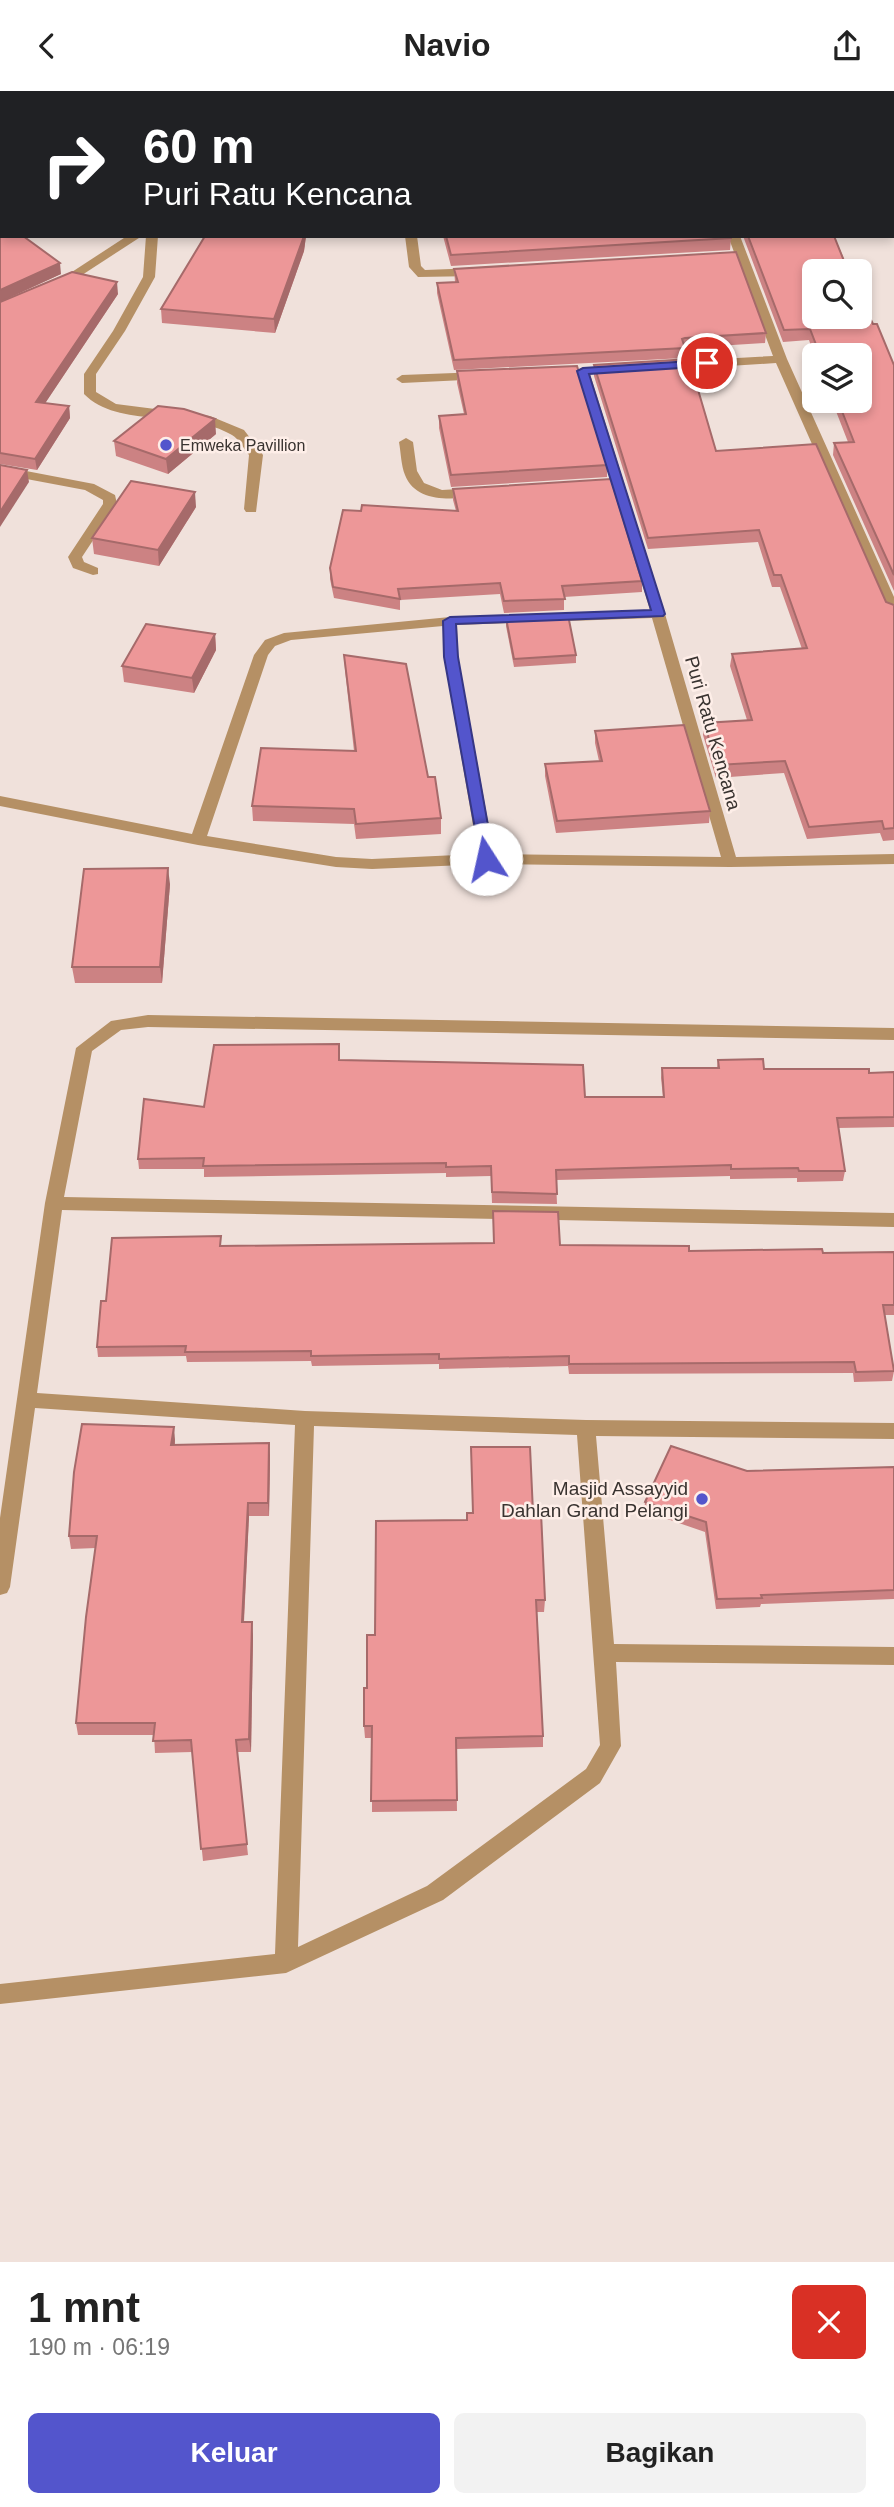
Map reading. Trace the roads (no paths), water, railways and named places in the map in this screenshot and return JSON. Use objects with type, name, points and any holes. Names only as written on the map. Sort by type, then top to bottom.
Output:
[{"type":"street","points":[[47,289],[133,238]]},
{"type":"street","points":[[152,238],[149,277],[119,331],[90,374],[90,394],[113,407],[205,419],[239,433],[256,455],[251,509]]},
{"type":"street","points":[[411,238],[415,267],[422,274],[488,271]]},
{"type":"street","points":[[734,238],[735,256],[894,613]]},
{"type":"street","points":[[649,367],[781,359]]},
{"type":"street","name":"Puri Ratu Kencana","points":[[583,371],[609,483],[658,614],[730,862]]},
{"type":"street","points":[[402,379],[499,375]]},
{"type":"street","points":[[406,442],[414,480],[422,489],[442,494],[496,491]]},
{"type":"street","points":[[0,470],[89,487],[110,498],[110,504],[75,557],[78,565],[93,571]]},
{"type":"street","points":[[198,840],[261,655],[270,643],[289,636],[450,621],[658,614]]},
{"type":"street","points":[[450,621],[451,657],[486,859]]},
{"type":"street","points":[[0,801],[198,840],[336,862],[372,864],[486,859],[730,862],[894,859]]},
{"type":"street","points":[[0,1587],[54,1203],[84,1048],[117,1025],[148,1021],[894,1034]]},
{"type":"street","points":[[54,1203],[894,1220]]},
{"type":"street","points":[[28,1400],[305,1418],[586,1428],[894,1431]]},
{"type":"street","points":[[286,1963],[305,1418]]},
{"type":"street","points":[[0,1994],[286,1963],[435,1893],[593,1776],[611,1746],[586,1428]]},
{"type":"street","points":[[605,1653],[894,1656]]},
{"type":"place","name":"Emweka Pavillion","points":[[166,445]]},
{"type":"place","name":"Masjid Assayyid Dahlan Grand Pelangi","points":[[702,1499]]}]
